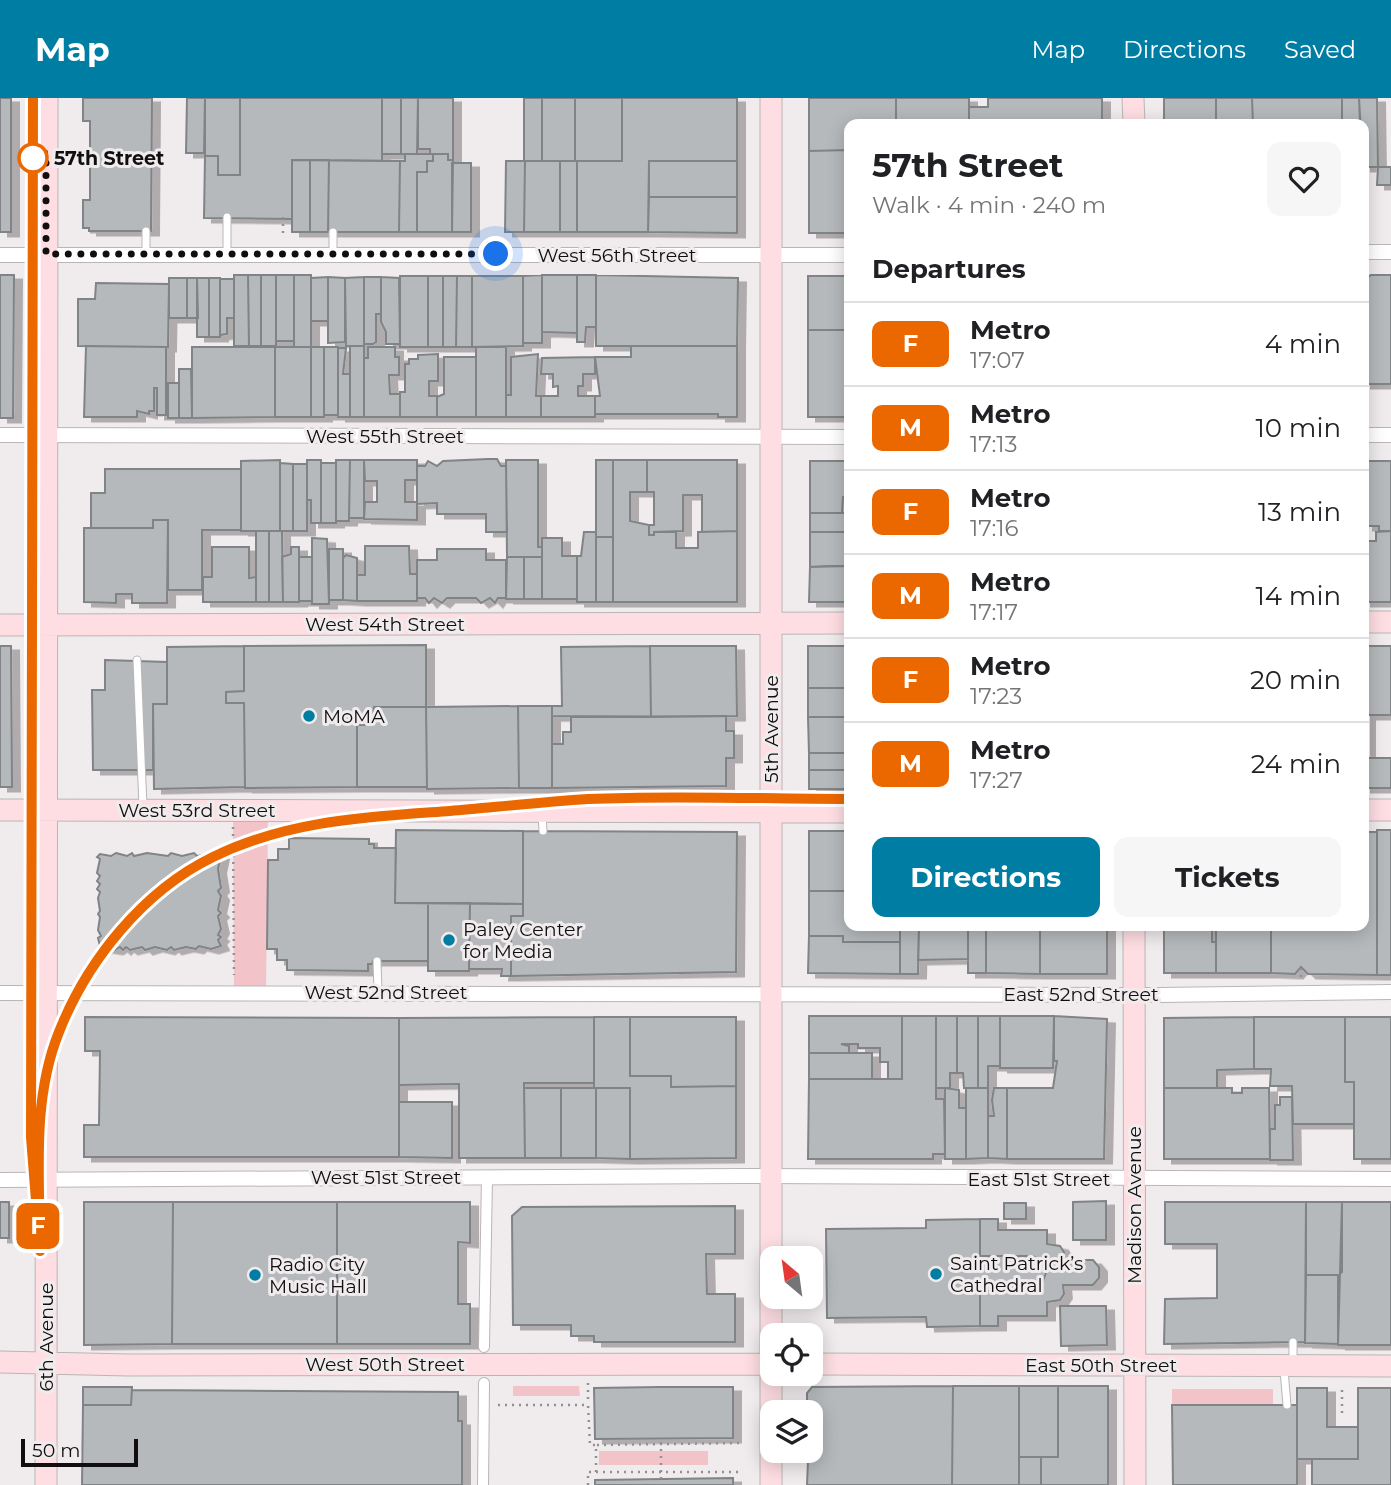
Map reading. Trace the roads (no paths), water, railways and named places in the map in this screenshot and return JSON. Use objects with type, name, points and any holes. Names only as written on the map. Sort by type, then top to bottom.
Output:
[{"type":"main road","name":"6th Avenue","points":[[46,1485],[47,98]]},
{"type":"main road","name":"5th Avenue","points":[[771,98],[771,1323]]},
{"type":"main road","points":[[1133,98],[1134,119]]},
{"type":"main road","points":[[1369,622],[1391,622]]},
{"type":"main road","name":"West 54th Street","points":[[0,625],[844,623]]},
{"type":"main road","name":"West 53rd Street","points":[[0,810],[233,810],[542,821],[771,812],[844,812]]},
{"type":"main road","points":[[1369,810],[1391,810]]},
{"type":"main road","name":"Madison Avenue","points":[[1134,931],[1135,1485]]},
{"type":"main road","name":"West 50th Street","points":[[0,1362],[760,1364]]},
{"type":"main road","name":"East 50th Street","points":[[823,1364],[1391,1366]]},
{"type":"main road","name":"5th Avenue","points":[[771,1386],[771,1485]]},
{"type":"street","points":[[1369,252],[1391,252]]},
{"type":"street","name":"West 56th Street","points":[[0,255],[844,255]]},
{"type":"street","name":"West 55th Street","points":[[0,435],[844,438]]},
{"type":"street","points":[[1369,435],[1391,435]]},
{"type":"street","name":"East 52nd Street","points":[[771,993],[1391,992]]},
{"type":"street","name":"West 52nd Street","points":[[0,993],[771,993]]},
{"type":"street","points":[[484,1347],[487,1177]]},
{"type":"street","name":"West 51st Street","points":[[0,1180],[771,1177]]},
{"type":"street","name":"East 51st Street","points":[[771,1177],[1391,1178]]},
{"type":"street","points":[[483,1485],[484,1383]]},
{"type":"lane","points":[[227,217],[227,254]]},
{"type":"lane","points":[[145,231],[146,255]]},
{"type":"lane","points":[[333,232],[333,254]]},
{"type":"lane","points":[[137,660],[143,809]]},
{"type":"lane","points":[[377,961],[378,992]]},
{"type":"lane","points":[[1287,1405],[1288,1366],[1293,1342]]},
{"type":"metro line","name":"F","points":[[33,98],[31,1137],[40,1251],[40,1106],[58,1033],[87,976],[121,930],[163,890],[211,858],[264,835],[320,822],[590,799],[844,799]]},
{"type":"place","name":"57th Street","points":[[33,158]]},
{"type":"place","name":"MoMA","points":[[309,716]]},
{"type":"place","name":"Paley Center for Media","points":[[449,940]]},
{"type":"place","name":"Saint Patrick’s Cathedral","points":[[936,1274]]},
{"type":"place","name":"Radio City Music Hall","points":[[255,1275]]}]
